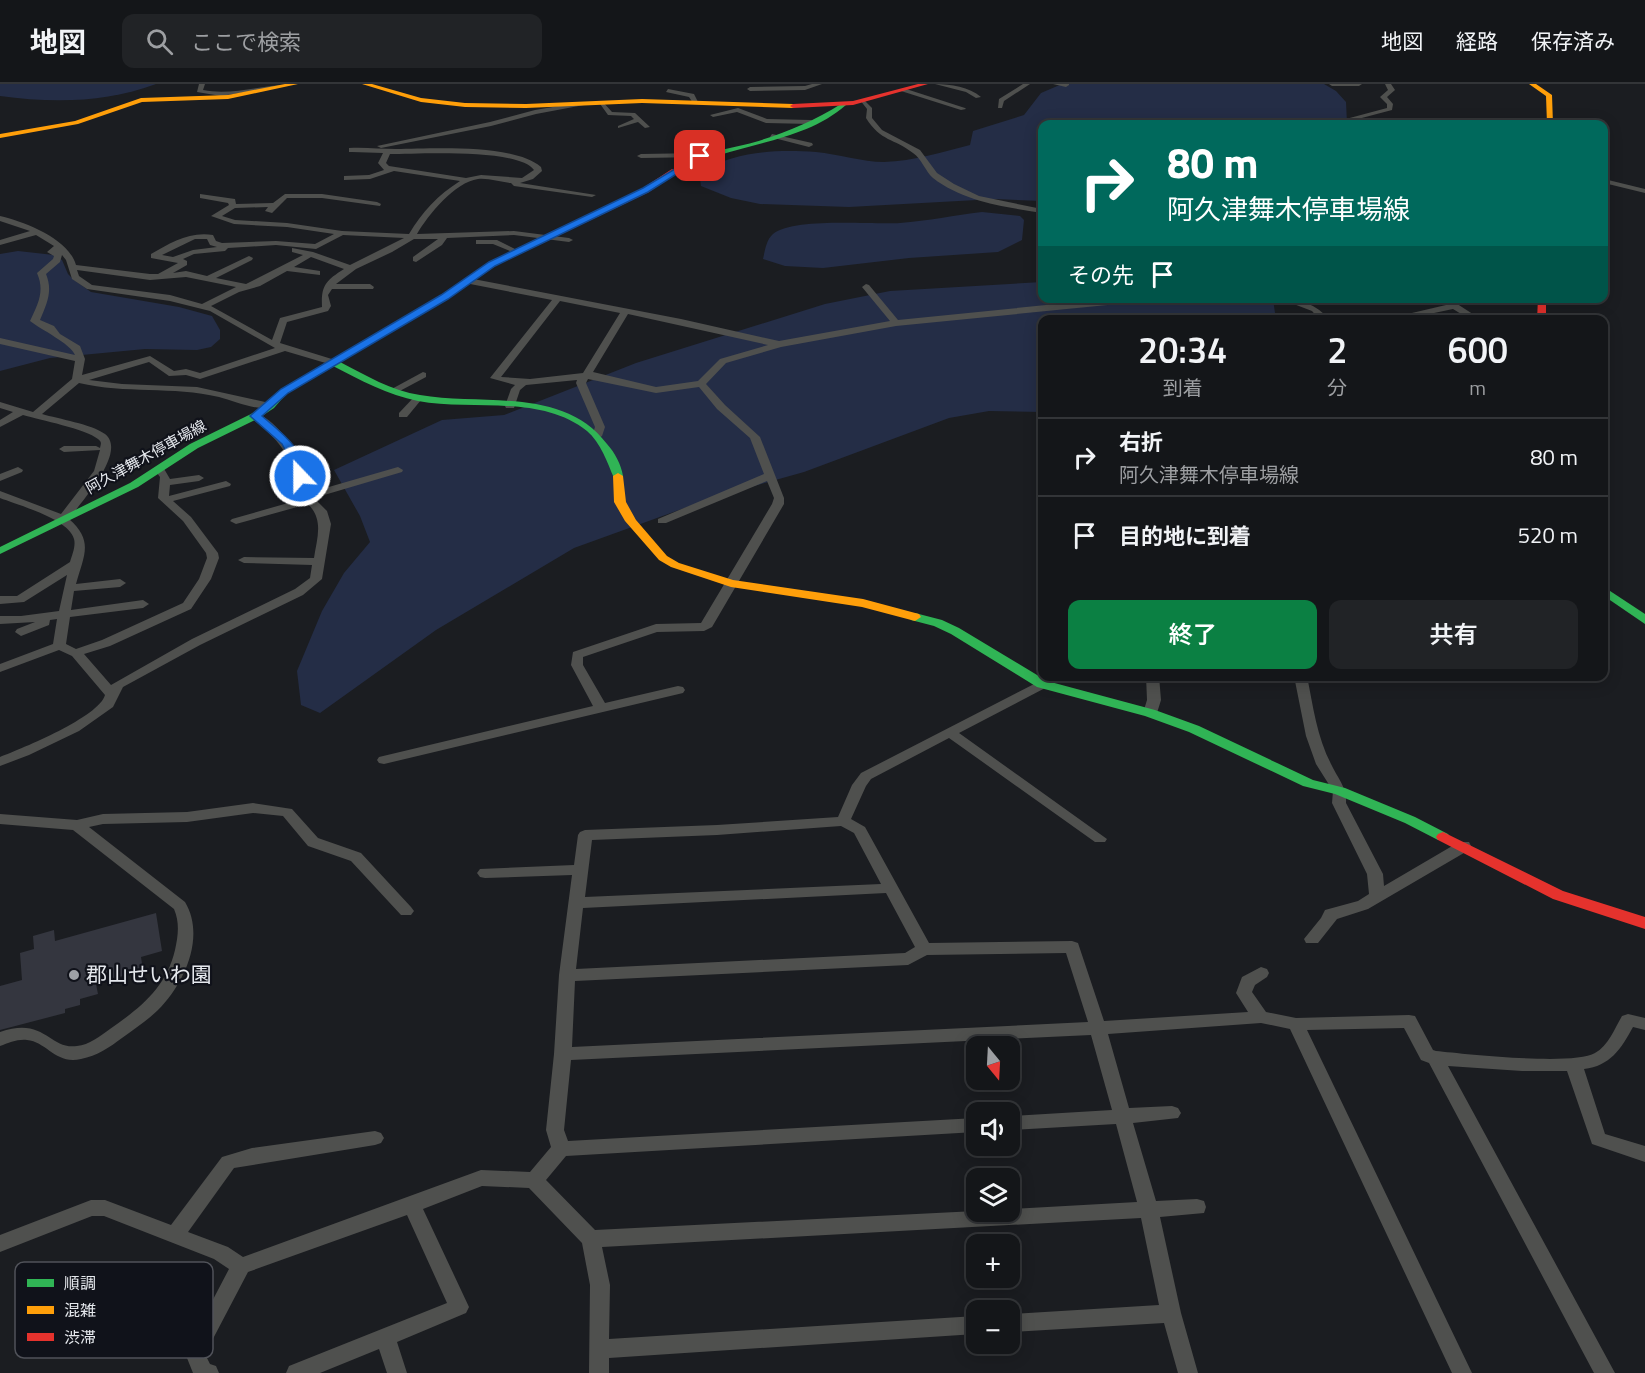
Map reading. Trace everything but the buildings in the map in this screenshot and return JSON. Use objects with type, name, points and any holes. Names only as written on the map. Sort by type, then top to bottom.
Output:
[{"type":"main road","points":[[0,136],[76,123],[141,100],[228,97],[292,84]]},
{"type":"main road","points":[[365,84],[407,97],[453,104],[499,106],[600,102],[843,105],[925,84]]},
{"type":"main road","points":[[1532,84],[1549,95],[1550,120]]},
{"type":"main road","name":"阿久津舞木停車場線","points":[[0,551],[121,492],[194,446],[255,416],[270,406],[284,391],[409,319],[492,264],[646,190],[695,154],[747,146],[837,111],[843,105]]},
{"type":"main road","points":[[332,362],[393,391],[418,398],[549,409],[567,413],[588,426],[597,436],[617,469],[620,502],[631,521],[663,558],[691,572],[731,583],[863,603],[918,617],[955,631],[1042,684],[1150,713],[1194,729],[1308,783],[1340,791],[1410,819],[1558,895],[1645,923]]},
{"type":"main road","points":[[1608,594],[1645,620]]},
{"type":"street","points":[[202,84],[199,91],[219,93],[269,85],[292,84]]},
{"type":"street","points":[[750,89],[805,88],[819,84]]},
{"type":"street","points":[[938,84],[978,97]]},
{"type":"street","points":[[1000,107],[1001,100],[1027,84]]},
{"type":"street","points":[[1056,84],[1066,85]]},
{"type":"street","points":[[1332,84],[1359,84]]},
{"type":"street","points":[[1348,120],[1390,109],[1390,104],[1383,97],[1392,90],[1388,84]]},
{"type":"street","points":[[903,90],[963,109]]},
{"type":"street","points":[[668,91],[692,95],[695,102]]},
{"type":"street","points":[[862,101],[870,109],[870,120],[878,131],[897,144],[917,152],[935,176],[958,191],[990,202],[1013,204],[1038,210]]},
{"type":"street","points":[[600,102],[610,114],[633,114],[647,127]]},
{"type":"street","points":[[512,182],[531,177],[538,171],[537,166],[526,159],[496,154],[355,151],[584,103]]},
{"type":"street","points":[[713,115],[738,110],[766,121],[811,122]]},
{"type":"street","points":[[620,127],[639,119]]},
{"type":"street","points":[[772,136],[809,145]]},
{"type":"street","points":[[388,152],[382,163],[384,167],[397,170],[465,180],[483,177],[526,187],[592,195]]},
{"type":"street","points":[[641,156],[695,154]]},
{"type":"street","points":[[631,160],[695,154]]},
{"type":"street","points":[[347,178],[370,177],[397,170]]},
{"type":"street","points":[[378,181],[397,170]]},
{"type":"street","points":[[273,344],[276,343],[285,318],[327,307],[324,295],[329,286],[352,269],[412,236],[422,219],[465,180]]},
{"type":"street","points":[[1608,182],[1645,191]]},
{"type":"street","points":[[343,199],[359,190]]},
{"type":"street","points":[[202,195],[232,201],[233,206]]},
{"type":"street","points":[[256,223],[285,196],[322,196],[377,204]]},
{"type":"street","points":[[275,206],[233,206],[215,216],[234,222],[282,224],[342,233],[494,242],[517,252]]},
{"type":"street","points":[[0,218],[21,224],[58,247],[70,259],[72,273],[82,283],[94,288],[170,298],[204,306],[223,313],[273,344],[332,362]]},
{"type":"street","points":[[282,224],[293,218]]},
{"type":"street","points":[[0,243],[36,232]]},
{"type":"street","points":[[160,276],[184,263],[175,259],[153,256],[184,241],[205,236],[210,237],[213,243],[221,246],[265,242],[316,247],[342,233]]},
{"type":"street","points":[[391,236],[401,243],[514,233],[569,240]]},
{"type":"street","points":[[416,259],[442,239]]},
{"type":"street","points":[[58,247],[51,252],[58,255],[57,260],[41,273],[46,284],[45,296],[35,321],[51,328],[54,334],[78,349],[80,358],[77,380]]},
{"type":"street","points":[[175,259],[193,252],[229,249]]},
{"type":"street","points":[[295,250],[352,269]]},
{"type":"street","points":[[204,306],[246,286],[257,284],[310,254]]},
{"type":"street","points":[[210,278],[249,258]]},
{"type":"street","points":[[72,267],[160,276],[186,274],[246,286]]},
{"type":"street","points":[[287,268],[317,273]]},
{"type":"street","points":[[468,281],[780,344]]},
{"type":"street","points":[[329,286],[370,287]]},
{"type":"street","points":[[866,287],[896,323]]},
{"type":"street","points":[[558,298],[495,378],[525,381],[592,375],[656,390],[701,384],[723,361],[780,344],[896,323],[1098,303]]},
{"type":"street","points":[[1297,303],[1315,309],[1321,315]]},
{"type":"street","points":[[1448,303],[1469,315]]},
{"type":"street","points":[[1410,315],[1453,306]]},
{"type":"street","points":[[597,436],[600,427],[581,383],[625,312]]},
{"type":"street","points":[[0,341],[80,358]]},
{"type":"street","points":[[35,415],[77,380],[150,360],[172,374],[186,372],[200,376],[285,348]]},
{"type":"street","points":[[393,391],[423,375]]},
{"type":"street","points":[[77,380],[114,388],[159,386],[200,390],[270,406]]},
{"type":"street","points":[[510,406],[516,389],[525,381]]},
{"type":"street","points":[[601,709],[577,664],[577,655],[656,628],[704,627],[708,624],[778,504],[779,498],[755,437],[721,407],[701,384]]},
{"type":"street","points":[[403,415],[418,398]]},
{"type":"street","points":[[0,405],[88,431],[102,437],[106,443],[105,457],[99,471],[63,519]]},
{"type":"street","points":[[0,424],[22,411]]},
{"type":"street","points":[[0,762],[44,743],[100,711],[108,704],[110,692],[118,684],[310,585],[316,579],[325,524],[321,511],[298,489],[300,476],[298,463],[286,443],[255,416]]},
{"type":"street","points":[[64,449],[96,449]]},
{"type":"street","points":[[76,653],[106,643],[187,606],[205,579],[213,558],[187,519],[164,498],[165,477],[159,469]]},
{"type":"street","points":[[0,477],[18,470]]},
{"type":"street","points":[[236,521],[357,481],[398,470]]},
{"type":"street","points":[[662,521],[770,476]]},
{"type":"street","points":[[164,483],[200,478]]},
{"type":"street","points":[[375,478],[389,487]]},
{"type":"street","points":[[166,500],[226,484]]},
{"type":"street","points":[[0,494],[63,519],[75,530],[80,539],[59,645]]},
{"type":"street","points":[[244,560],[319,562]]},
{"type":"street","points":[[0,600],[20,599],[74,565]]},
{"type":"street","points":[[69,588],[120,583]]},
{"type":"street","points":[[0,620],[143,604]]},
{"type":"street","points":[[21,632],[64,614]]},
{"type":"street","points":[[0,668],[59,645],[76,653],[110,692]]},
{"type":"street","points":[[1150,713],[1154,700],[1152,681]]},
{"type":"street","points":[[1301,681],[1318,756],[1328,776],[1340,791],[1339,803],[1376,874],[1377,895]]},
{"type":"street","points":[[843,821],[859,785],[867,776],[1042,684]]},
{"type":"street","points":[[384,760],[678,690]]},
{"type":"street","points":[[950,734],[1100,839]]},
{"type":"street","points":[[44,743],[59,749]]},
{"type":"street","points":[[0,819],[77,825],[103,819],[187,818],[253,808],[287,812],[313,842],[356,857],[406,911]]},
{"type":"street","points":[[561,1149],[555,1130],[563,1054],[567,975],[585,835],[717,830],[843,821],[860,830],[924,948]]},
{"type":"street","points":[[0,1039],[26,1033],[43,1038],[64,1053],[86,1051],[126,1027],[153,1006],[169,988],[181,964],[187,923],[180,906],[77,825]]},
{"type":"street","points":[[1312,939],[1329,920],[1330,914],[1351,910],[1437,864],[1464,846]]},
{"type":"street","points":[[485,873],[580,870]]},
{"type":"street","points":[[576,903],[866,891],[892,887]]},
{"type":"street","points":[[567,975],[908,958],[924,948],[1072,947],[1098,1028],[1121,1117],[1149,1210],[1171,1313],[1188,1373]]},
{"type":"street","points":[[1261,974],[1248,981],[1244,993],[1255,1005],[1261,1017]]},
{"type":"street","points":[[563,1054],[1098,1028],[1261,1017],[1296,1024],[1409,1021],[1427,1055],[1435,1058],[1574,1065],[1600,1059],[1618,1040],[1628,1020],[1645,1024]]},
{"type":"street","points":[[1296,1024],[1462,1373]]},
{"type":"street","points":[[1435,1058],[1605,1373]]},
{"type":"street","points":[[1574,1065],[1598,1139],[1645,1154]]},
{"type":"street","points":[[1020,1122],[1172,1113]]},
{"type":"street","points":[[534,1180],[561,1149],[966,1126]]},
{"type":"street","points":[[175,1235],[228,1162],[252,1156],[375,1138]]},
{"type":"street","points":[[213,1319],[241,1266],[482,1178],[534,1180],[591,1239],[600,1285],[598,1373]]},
{"type":"street","points":[[296,1373],[459,1307],[412,1205]]},
{"type":"street","points":[[591,1239],[1197,1207]]},
{"type":"street","points":[[0,1244],[91,1208],[105,1208],[221,1253],[241,1266]]},
{"type":"street","points":[[1020,1322],[1171,1313]]},
{"type":"street","points":[[600,1349],[966,1326]]},
{"type":"street","points":[[385,1337],[397,1373]]},
{"type":"street","points":[[197,1358],[203,1372],[209,1373]]},
{"type":"shaded area","points":[[0,84],[156,84],[98,98],[39,100],[0,96]]},
{"type":"shaded area","points":[[1062,84],[1324,84],[1336,91],[1346,102],[1347,120],[1038,120],[1038,201],[995,199],[849,207],[760,204],[731,198],[701,186],[699,171],[756,153],[816,152],[884,162],[917,158],[970,145],[973,131],[1024,115],[1041,93]]},
{"type":"shaded area","points":[[982,212],[1020,216],[1024,220],[1022,240],[998,252],[909,258],[823,268],[785,266],[763,259],[767,242],[773,234],[798,225],[900,223]]},
{"type":"shaded area","points":[[18,251],[54,255],[62,260],[68,274],[74,280],[91,292],[179,307],[212,316],[220,330],[220,339],[211,347],[197,350],[145,349],[50,358],[0,371],[0,254]]},
{"type":"shaded area","points":[[1038,282],[1038,303],[1274,303],[1275,313],[1269,315],[1038,315],[1038,412],[989,411],[949,418],[804,472],[715,497],[574,548],[436,630],[320,713],[301,705],[297,671],[322,611],[344,573],[370,542],[360,516],[334,470],[442,420],[504,415],[636,363],[825,304],[890,291]]},
{"type":"traffic: fast","points":[[675,171],[701,158],[782,135],[809,124],[843,105]]},
{"type":"traffic: fast","points":[[0,551],[134,485],[194,446],[255,416],[270,406],[284,391],[354,350]]},
{"type":"traffic: fast","points":[[332,362],[384,387],[417,398],[521,405],[548,409],[572,417],[592,430],[607,450],[618,476]]},
{"type":"traffic: fast","points":[[1608,594],[1645,620]]},
{"type":"traffic: fast","points":[[915,617],[938,623],[955,631],[1042,684],[1150,713],[1194,729],[1308,783],[1340,791],[1410,820],[1443,837]]},
{"type":"traffic: slow","points":[[0,136],[76,123],[141,100],[228,97],[295,84]]},
{"type":"traffic: slow","points":[[365,84],[421,100],[465,105],[526,106],[642,101],[793,106]]},
{"type":"traffic: slow","points":[[1532,84],[1549,95],[1550,120]]},
{"type":"traffic: slow","points":[[618,476],[620,502],[631,521],[663,558],[675,565],[731,583],[863,603],[915,617]]},
{"type":"traffic: jam","points":[[793,106],[853,103],[925,84]]},
{"type":"traffic: jam","points":[[354,350],[445,297],[492,264],[646,190],[675,171]]},
{"type":"traffic: jam","points":[[1541,315],[1542,303]]},
{"type":"traffic: jam","points":[[1443,837],[1558,895],[1645,923]]},
{"type":"place","name":"郡山せいわ園","points":[[74,975]]},
{"type":"route","points":[[300,476],[298,463],[286,443],[255,416],[270,406],[284,391],[409,319],[492,264],[646,190],[700,156]]}]
